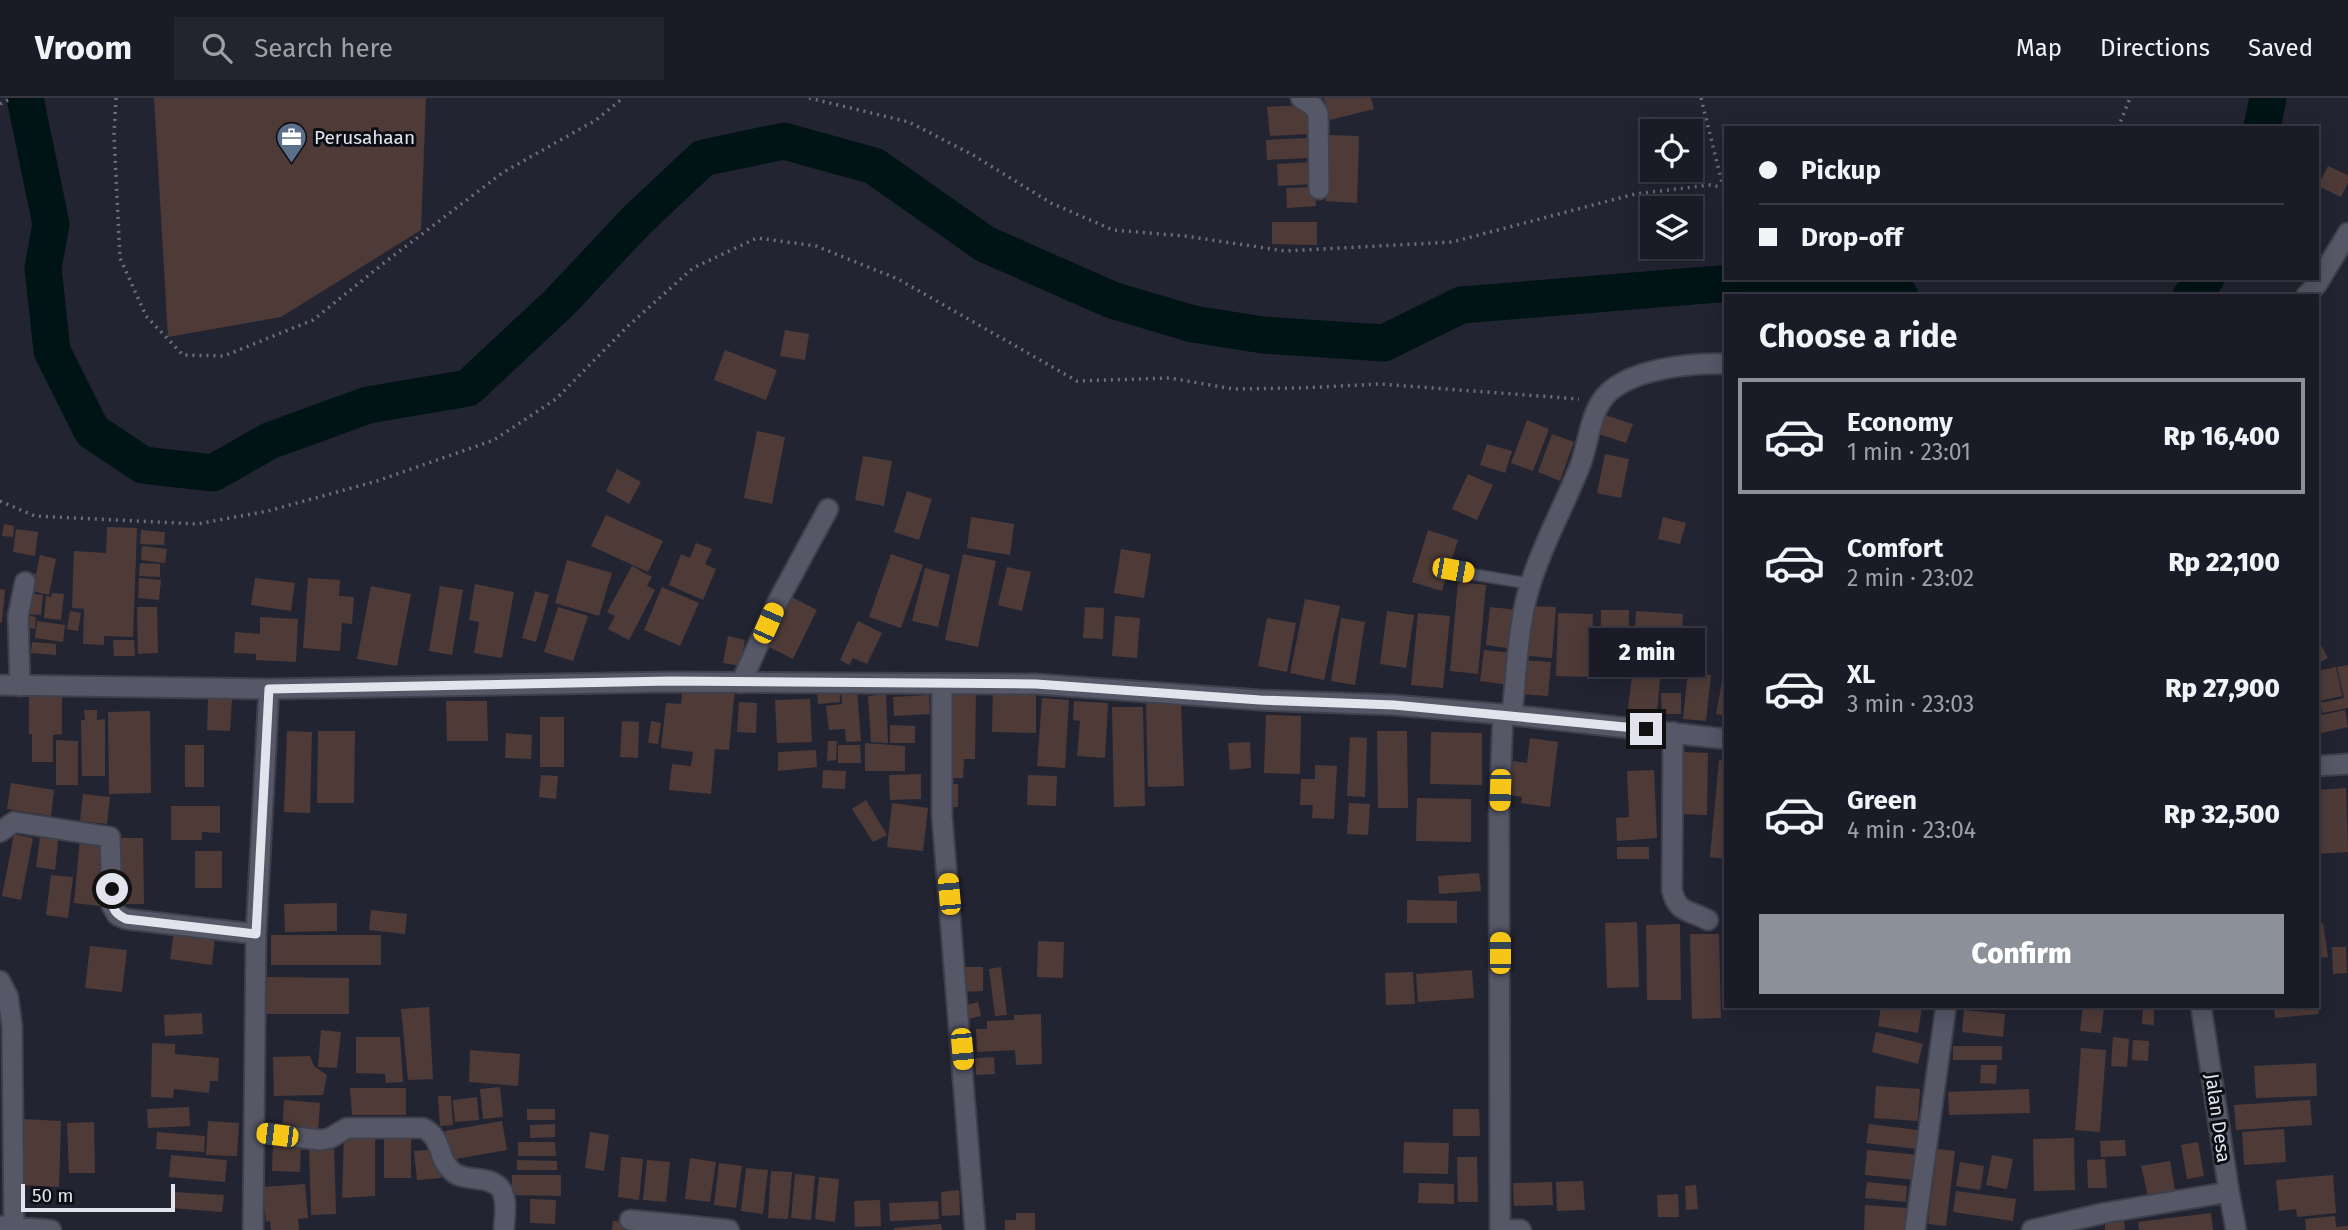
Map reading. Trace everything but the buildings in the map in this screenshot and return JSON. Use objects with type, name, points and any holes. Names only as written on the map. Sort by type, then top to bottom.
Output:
[{"type":"street","points":[[1301,98],[1318,113],[1318,189]]},
{"type":"street","points":[[2319,279],[2348,233]]},
{"type":"street","points":[[1521,1230],[1500,1230],[1499,816],[1507,714],[1525,604],[1538,564],[1581,464],[1602,401],[1625,381],[1643,375],[1678,366],[1724,364]]},
{"type":"street","points":[[741,683],[777,603],[828,509]]},
{"type":"street","points":[[20,686],[18,616],[25,582]]},
{"type":"street","points":[[0,685],[269,689],[670,681],[1036,684],[1260,700],[1394,705],[1507,714],[1724,739]]},
{"type":"street","points":[[942,685],[942,816],[975,1230]]},
{"type":"street","points":[[253,1230],[256,934],[269,689]]},
{"type":"street","points":[[1673,732],[1674,901],[1678,906],[1708,920]]},
{"type":"street","points":[[2319,766],[2348,764]]},
{"type":"street","points":[[0,832],[14,822],[110,837],[112,906],[117,915],[126,919],[256,934]]},
{"type":"street","points":[[0,981],[8,997],[12,1026],[7,1227],[51,1230]]},
{"type":"street","points":[[1915,1230],[1946,1008]]},
{"type":"street","name":"Jalan Desa","points":[[2201,1008],[2236,1230]]},
{"type":"street","points":[[256,1132],[321,1140],[347,1128],[423,1128],[432,1132],[447,1166],[456,1174],[499,1186],[505,1201],[504,1230]]},
{"type":"street","points":[[2032,1230],[2104,1213],[2229,1192]]},
{"type":"street","points":[[630,1220],[681,1228],[729,1230]]},
{"type":"lane","points":[[1453,570],[1532,584]]},
{"type":"path","points":[[0,104],[12,98]]},
{"type":"path","points":[[116,98],[114,135],[120,258],[146,316],[183,355],[224,356],[313,320],[502,173],[596,120],[623,98]]},
{"type":"path","points":[[809,98],[909,122],[973,155],[1051,203],[1113,230],[1185,236],[1285,251],[1451,242],[1635,194],[1710,185],[1724,187],[1701,98]]},
{"type":"path","points":[[2119,126],[2130,98]]},
{"type":"path","points":[[0,501],[35,516],[197,524],[268,511],[377,481],[494,440],[556,399],[628,326],[693,268],[757,238],[816,246],[898,279],[1077,381],[1170,377],[1233,389],[1380,384],[1602,401]]},
{"type":"waterway","points":[[25,98],[51,224],[43,268],[52,351],[92,431],[143,465],[213,473],[269,441],[368,405],[468,388],[559,303],[637,220],[703,158],[784,141],[874,166],[985,244],[1112,300],[1193,324],[1263,335],[1384,343],[1461,305],[1768,280]]},
{"type":"waterway","points":[[2262,126],[2268,98]]},
{"type":"waterway","points":[[1818,280],[1890,294]]},
{"type":"waterway","points":[[2193,294],[2204,280]]},
{"type":"place","name":"Perusahaan","points":[[291,164]]},
{"type":"route","points":[[112,889],[112,906],[117,915],[126,919],[256,934],[269,689],[670,681],[1036,684],[1260,700],[1394,705],[1646,729]]}]
